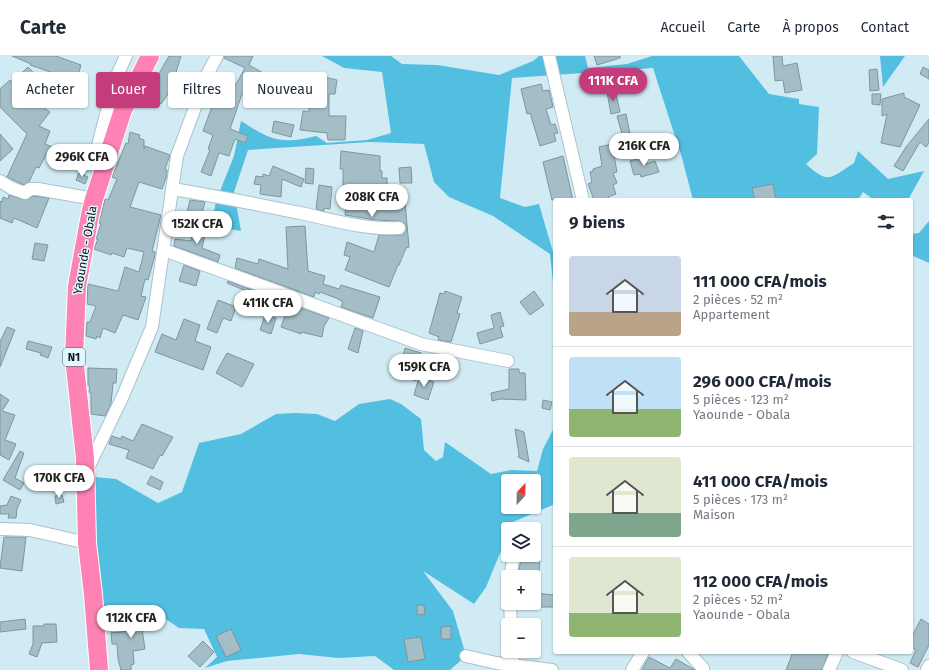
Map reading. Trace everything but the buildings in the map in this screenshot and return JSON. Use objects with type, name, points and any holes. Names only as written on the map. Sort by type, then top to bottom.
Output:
[{"type":"highway","name":"Yaounde - Obala","points":[[99,670],[94,594],[87,543],[85,473],[74,357],[77,286],[96,192],[123,110],[150,56]]},
{"type":"street","points":[[0,181],[11,188],[25,193],[30,189],[96,192],[96,153],[115,80],[126,56]]},
{"type":"street","points":[[85,473],[122,398],[152,327],[177,156],[207,75],[217,56]]},
{"type":"street","points":[[549,56],[583,198]]},
{"type":"street","points":[[172,189],[225,197],[348,223],[386,229],[399,228]]},
{"type":"street","points":[[164,250],[421,344],[508,361]]},
{"type":"street","points":[[0,529],[30,530],[87,543]]},
{"type":"street","points":[[632,670],[642,654]]},
{"type":"street","points":[[690,654],[704,668],[703,670]]},
{"type":"street","points":[[829,670],[836,654]]},
{"type":"street","points":[[858,654],[902,670]]},
{"type":"street","points":[[466,656],[513,665],[552,670]]},
{"type":"street","points":[[512,658],[513,665]]},
{"type":"street","points":[[927,670],[929,666]]},
{"type":"shaded area","points":[[322,56],[391,56],[402,64],[437,65],[499,75],[533,61],[539,56],[585,56],[588,68],[627,64],[652,56],[739,56],[769,94],[799,99],[799,104],[819,107],[817,154],[806,164],[820,175],[830,177],[840,172],[854,163],[858,151],[888,179],[924,171],[909,198],[871,198],[863,192],[859,198],[692,198],[682,158],[653,68],[512,78],[500,198],[525,207],[539,204],[553,252],[553,282],[550,254],[493,216],[449,197],[434,182],[424,144],[370,142],[248,150],[234,192],[241,231],[224,228],[213,217],[216,201],[234,156],[241,121],[260,133],[276,139],[284,140],[304,139],[316,136],[327,143],[367,140],[391,133],[382,72],[344,68]]},
{"type":"shaded area","points":[[880,56],[905,56],[883,87]]},
{"type":"shaded area","points":[[929,221],[929,263],[913,256],[913,234],[919,233]]},
{"type":"shaded area","points":[[390,399],[401,404],[421,419],[424,450],[436,461],[443,457],[445,442],[491,474],[511,470],[537,471],[543,449],[553,430],[553,505],[541,510],[541,474],[501,474],[501,514],[532,514],[513,522],[501,522],[501,551],[486,587],[474,604],[423,571],[453,611],[466,656],[450,670],[394,670],[375,656],[338,658],[299,654],[227,661],[205,668],[217,657],[204,629],[179,628],[145,605],[94,608],[83,476],[116,479],[158,503],[182,492],[199,443],[241,434],[276,414],[317,414],[335,421],[359,404]]}]
